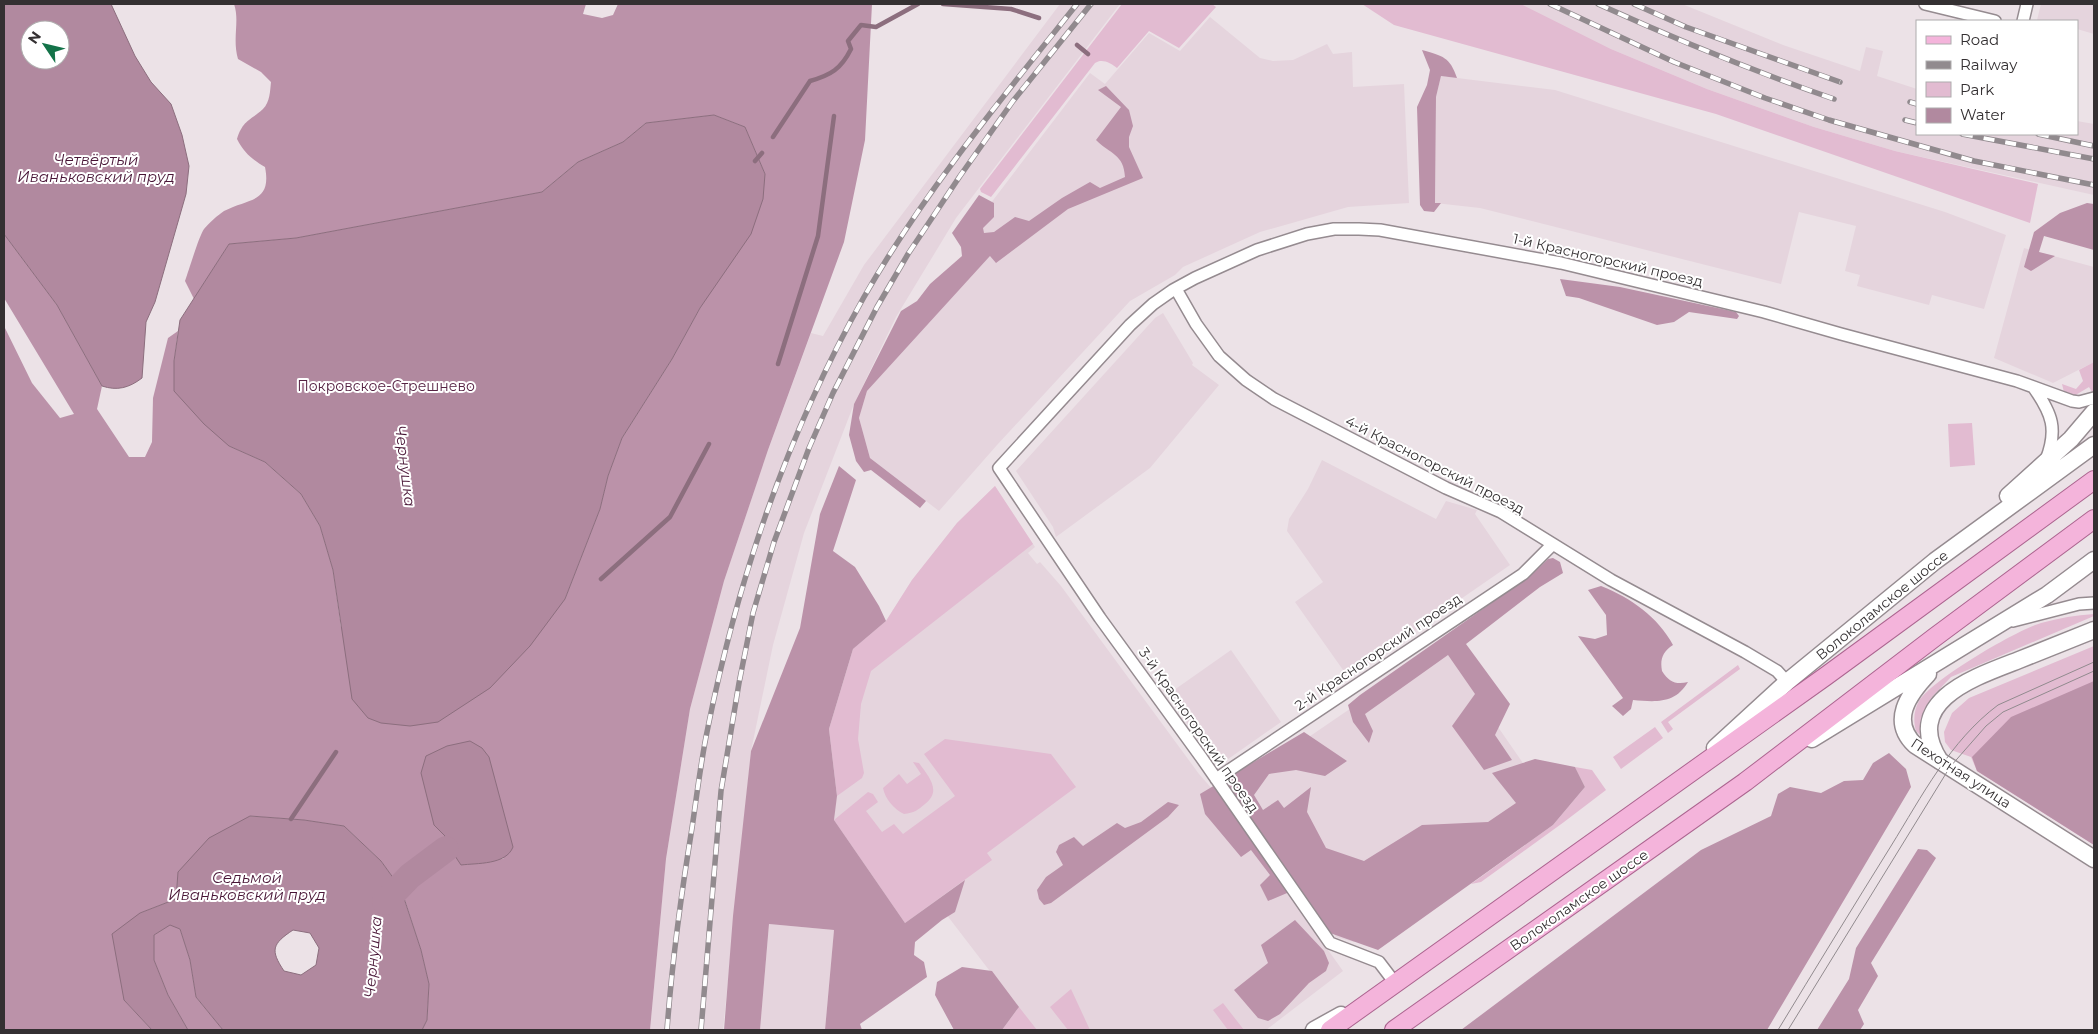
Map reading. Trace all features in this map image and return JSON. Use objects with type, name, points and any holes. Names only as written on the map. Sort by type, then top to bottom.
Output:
[{"type":"main road","points":[[1935,561],[2044,465],[2071,439],[2094,412]]},
{"type":"main road","name":"Волоколамское шоссе","points":[[1681,779],[1787,682],[1935,561],[2094,445]]},
{"type":"main road","name":"Волоколамское шоссе","points":[[1330,1030],[1826,676],[2094,480]]},
{"type":"main road","name":"Волоколамское шоссе","points":[[1394,1030],[1763,769],[1935,637],[2094,519]]},
{"type":"main road","name":"Волоколамское шоссе","points":[[1763,769],[2000,625],[2047,595],[2094,560]]},
{"type":"main road","points":[[1940,761],[1929,737],[1930,722],[1938,705],[1950,691],[1972,678],[2094,630]]},
{"type":"main road","name":"Пехотная улица","points":[[1944,658],[1919,684],[1907,701],[1903,714],[1906,736],[1915,745],[2094,859]]},
{"type":"main road","points":[[1314,1030],[1391,986]]},
{"type":"street","points":[[1925,4],[1991,20]]},
{"type":"street","points":[[2023,20],[2027,4]]},
{"type":"street","name":"1-й Красногорский проезд","points":[[999,468],[1130,325],[1153,304],[1195,278],[1257,250],[1308,234],[1334,229],[1380,230],[1580,267],[1764,312],[2017,381],[2072,401],[2080,402],[2094,398]]},
{"type":"street","name":"4-й Красногорский проезд","points":[[1176,288],[1196,324],[1219,356],[1260,390],[1446,488],[1501,512],[1611,580],[1777,671],[1787,682]]},
{"type":"street","points":[[2034,388],[2048,412],[2053,428],[2053,439],[2044,465]]},
{"type":"street","name":"3-й Красногорский проезд","points":[[999,468],[1100,618],[1216,779],[1330,943],[1380,962],[1391,986]]},
{"type":"street","name":"2-й Красногорский проезд","points":[[1216,779],[1523,574],[1552,544]]},
{"type":"street","points":[[2000,625],[2042,613],[2094,603]]},
{"type":"shaded area","name":"Покровское-Стрешнево","points":[[234,4],[586,4],[583,14],[602,18],[613,15],[618,4],[872,4],[865,140],[844,242],[768,450],[724,581],[690,709],[666,859],[650,1030],[422,1030],[427,1020],[429,984],[421,950],[403,894],[381,861],[344,826],[304,820],[250,816],[176,899],[140,913],[124,1000],[152,1030],[4,1030],[4,326],[32,383],[60,418],[74,414],[4,298],[4,234],[57,305],[102,386],[97,409],[129,457],[145,457],[152,442],[153,398],[168,338],[178,331],[174,361],[229,446],[265,462],[301,494],[320,526],[333,570],[341,627],[565,599],[600,509],[608,476],[622,438],[672,359],[700,308],[765,174],[745,127],[714,115],[646,123],[623,142],[578,162],[542,192],[296,238],[229,244],[194,299],[185,281],[204,229],[224,211],[256,198],[265,187],[265,167],[242,148],[237,139],[244,124],[263,109],[267,103],[271,82],[261,72],[238,59],[236,51],[236,10]],"holes":[[[434,825],[504,859],[447,855],[426,869],[418,871],[437,850],[445,836]]]},
{"type":"shaded area","points":[[1060,4],[1120,4],[956,218],[896,317],[854,404],[804,533],[773,645],[751,751],[723,1030],[650,1030],[666,859],[690,709],[724,581],[768,450],[811,333],[823,336],[864,265]]},
{"type":"shaded area","points":[[1521,4],[1682,4],[1783,45],[1860,71],[1866,47],[1883,51],[1877,76],[1916,89],[1916,135],[2078,135],[2078,121],[2094,124],[2094,195],[1895,151],[1814,127],[1707,89],[1611,49]]},
{"type":"shaded area","points":[[2041,4],[2094,4],[2094,34],[2078,29],[2078,20],[2037,20]]},
{"type":"shaded area","points":[[1210,17],[1260,58],[1273,61],[1293,60],[1327,44],[1333,54],[1352,52],[1353,87],[1404,84],[1409,203],[1348,207],[1260,232],[1183,267],[1175,275],[1130,301],[997,445],[939,511],[870,458],[859,418],[867,391],[990,256],[968,233],[1090,73],[1105,84],[1149,33],[1180,51]]},
{"type":"shaded area","points":[[1422,50],[1445,58],[1452,66],[1457,78],[1441,76],[1436,97],[1435,203],[1441,203],[1434,212],[1424,211],[1420,205],[1417,107],[1427,85],[1430,70]]},
{"type":"shaded area","points":[[1441,76],[1555,90],[1945,212],[2006,235],[1984,309],[1932,295],[1929,305],[1857,286],[1860,275],[1845,271],[1856,226],[1799,212],[1781,284],[1480,208],[1435,203],[1436,97]]},
{"type":"shaded area","points":[[1106,86],[1129,110],[1133,126],[1129,137],[1129,147],[1143,178],[1068,209],[996,263],[990,256],[867,391],[859,418],[870,458],[926,501],[920,508],[871,470],[864,472],[856,461],[849,435],[854,404],[901,311],[917,301],[930,284],[962,256],[961,247],[952,233],[979,195],[994,203],[994,217],[983,228],[984,233],[994,232],[1015,217],[1029,221],[1062,198],[1090,182],[1100,188],[1125,177],[1122,163],[1119,159],[1096,140],[1121,107],[1098,90]]},
{"type":"shaded area","points":[[2087,203],[2094,204],[2094,250],[2044,236],[2039,252],[2055,256],[2031,271],[2024,267],[2034,232],[2060,213]]},
{"type":"shaded area","points":[[2024,248],[2094,267],[2094,362],[2053,383],[1994,358]]},
{"type":"shaded area","points":[[1560,279],[1620,287],[1736,312],[1739,316],[1737,319],[1689,312],[1674,322],[1657,325],[1579,298],[1566,296]]},
{"type":"shaded area","points":[[1163,313],[1193,363],[1192,365],[1219,385],[1150,468],[1056,537],[1053,527],[1016,471],[1155,318]]},
{"type":"shaded area","points":[[1322,460],[1436,519],[1446,501],[1477,510],[1475,514],[1510,565],[1348,677],[1295,602],[1323,582],[1287,531],[1289,519],[1308,489]]},
{"type":"shaded area","points":[[839,466],[856,480],[833,551],[855,567],[886,621],[853,649],[829,729],[837,796],[834,820],[905,923],[965,880],[955,912],[915,942],[914,955],[924,962],[927,977],[860,1024],[862,1030],[825,1030],[834,930],[769,924],[760,1030],[724,1030],[733,916],[751,751],[800,628],[820,514]]},
{"type":"shaded area","points":[[995,486],[1035,547],[1028,553],[1037,564],[1040,562],[1061,586],[1199,774],[1220,798],[1343,971],[1266,1030],[1035,1030],[936,901],[905,923],[834,820],[853,649],[886,621],[912,580],[957,523]]},
{"type":"shaded area","points":[[1553,558],[1560,562],[1563,573],[1540,587],[1466,644],[1510,704],[1495,735],[1512,760],[1484,770],[1452,726],[1475,694],[1448,655],[1365,714],[1373,731],[1369,743],[1353,722],[1348,705],[1530,576],[1548,559]]},
{"type":"shaded area","points":[[1601,586],[1623,596],[1643,610],[1652,617],[1667,635],[1673,645],[1666,650],[1663,656],[1661,663],[1662,671],[1673,682],[1688,682],[1683,689],[1671,698],[1657,701],[1633,700],[1631,709],[1623,716],[1612,706],[1623,698],[1578,636],[1595,639],[1607,635],[1606,615],[1588,590]]},
{"type":"shaded area","points":[[1442,646],[1554,808],[1354,942],[1336,937],[1234,788]]},
{"type":"shaded area","points":[[1231,650],[1281,722],[1221,764],[1214,761],[1167,695]]},
{"type":"shaded area","points":[[2094,681],[2094,845],[1977,771],[1972,757],[2011,717]]},
{"type":"shaded area","points":[[1304,732],[1347,761],[1325,776],[1296,770],[1269,774],[1254,795],[1263,810],[1278,800],[1284,808],[1311,787],[1307,812],[1326,848],[1364,861],[1422,825],[1488,822],[1516,803],[1492,773],[1535,759],[1575,767],[1585,787],[1553,825],[1378,950],[1330,933],[1299,888],[1268,901],[1260,885],[1270,875],[1251,850],[1241,857],[1205,814],[1200,794]]},
{"type":"shaded area","points":[[1889,753],[1906,769],[1911,787],[1767,1030],[1461,1030],[1701,850],[1771,816],[1778,794],[1790,787],[1821,793],[1844,781],[1863,780],[1873,763]]},
{"type":"shaded area","points":[[1168,802],[1179,805],[1168,817],[1051,903],[1044,905],[1039,899],[1037,890],[1046,877],[1063,865],[1056,852],[1059,845],[1074,837],[1083,846],[1117,823],[1125,828],[1141,822]]},
{"type":"shaded area","points":[[1918,849],[1927,850],[1936,858],[1871,963],[1878,976],[1858,1010],[1864,1024],[1860,1030],[1817,1030],[1849,979],[1856,948]]},
{"type":"shaded area","points":[[1295,920],[1324,951],[1329,963],[1326,971],[1309,983],[1280,1014],[1268,1021],[1258,1018],[1234,990],[1268,963],[1261,945]]},
{"type":"shaded area","points":[[170,924],[180,929],[190,960],[196,997],[223,1030],[188,1030],[168,995],[154,960],[154,935]]},
{"type":"shaded area","points":[[769,924],[834,930],[825,1030],[760,1030]]},
{"type":"shaded area","points":[[962,967],[992,971],[1019,1007],[1002,1030],[954,1030],[935,995],[937,982]]},
{"type":"green space","points":[[1122,4],[1212,4],[1216,7],[1179,48],[1149,31],[1117,68],[1103,61],[1095,63],[991,197],[981,192],[980,189]]},
{"type":"green space","points":[[1362,4],[1521,4],[1611,49],[1707,89],[1814,127],[1895,151],[2038,184],[2030,223],[1716,114],[1394,25]]},
{"type":"green space","points":[[2094,362],[2094,390],[2092,392],[2089,387],[2074,396],[2064,392],[2062,384],[2076,389],[2083,381],[2079,370]]},
{"type":"green space","points":[[1972,423],[1975,465],[1950,467],[1948,424]]},
{"type":"green space","points":[[995,486],[1033,544],[871,671],[861,704],[858,739],[864,773],[862,778],[837,796],[829,729],[853,649],[886,621],[912,580],[957,523]]},
{"type":"green space","points":[[2094,614],[2094,616],[1951,677],[1931,698],[1921,723],[1920,735],[1916,731],[1914,723],[1919,701],[1940,681],[1957,669],[2013,635],[2041,623],[2061,618]]},
{"type":"green space","points":[[2094,646],[2094,845],[1977,771],[1971,757],[1951,750],[1945,742],[1944,732],[1952,713],[1969,698]]},
{"type":"green space","points":[[1738,665],[1740,669],[1668,722],[1673,729],[1668,733],[1661,722]]},
{"type":"green space","points":[[1655,727],[1663,738],[1621,769],[1613,757]]},
{"type":"green space","points":[[945,739],[1051,754],[1076,787],[987,853],[992,860],[905,923],[834,820],[868,792],[873,794],[878,802],[866,811],[882,832],[894,824],[903,834],[955,796],[924,754]]},
{"type":"green space","points":[[913,762],[919,763],[930,779],[933,794],[918,810],[904,814],[890,803],[883,788],[899,774],[907,784],[921,774]]},
{"type":"green space","points":[[1575,767],[1592,770],[1606,790],[1481,882],[1471,884],[1553,825],[1585,787]]},
{"type":"green space","points":[[1071,989],[1090,1030],[1068,1030],[1050,1007]]},
{"type":"green space","points":[[1223,1003],[1244,1030],[1228,1030],[1213,1010]]},
{"type":"green space","points":[[1019,1007],[1037,1030],[1002,1030]]},
{"type":"water","name":"Четвёртый Иваньковский пруд","points":[[4,4],[111,4],[135,56],[151,82],[171,104],[182,135],[189,166],[186,194],[155,302],[146,322],[142,378],[123,388],[102,386],[57,305],[4,234]]},
{"type":"water","points":[[714,115],[745,127],[765,174],[763,199],[751,234],[700,308],[672,359],[622,438],[608,476],[600,509],[565,599],[530,646],[490,688],[438,722],[410,726],[381,723],[368,718],[352,699],[333,570],[320,526],[301,494],[265,462],[229,446],[204,424],[174,391],[174,361],[180,320],[229,244],[296,238],[542,192],[578,162],[623,142],[646,123]]},
{"type":"water","points":[[470,741],[482,748],[489,757],[513,847],[504,857],[490,862],[461,865],[455,856],[450,856],[417,871],[443,843],[445,836],[434,825],[421,773],[426,756],[447,746]]},
{"type":"water","name":"Седьмой Иваньковский пруд","points":[[250,816],[304,820],[344,826],[381,861],[394,879],[410,876],[403,895],[421,950],[429,984],[427,1020],[422,1030],[223,1030],[196,997],[190,960],[180,929],[170,925],[154,935],[154,960],[168,995],[188,1030],[152,1030],[124,1000],[112,934],[140,913],[176,899],[178,872],[209,838]],"holes":[[[293,930],[310,933],[319,948],[316,965],[301,975],[284,971],[275,952],[277,944]]]},
{"type":"waterway","points":[[773,137],[810,81],[830,74],[843,62],[851,49],[848,41],[861,25],[876,27],[918,4]]},
{"type":"waterway","points":[[943,4],[1011,9],[1039,18]]},
{"type":"waterway","points":[[1077,45],[1088,54]]},
{"type":"waterway","points":[[778,364],[818,236],[834,116]]},
{"type":"waterway","points":[[755,161],[762,153]]},
{"type":"waterway","points":[[601,579],[670,517],[709,444]]},
{"type":"waterway","points":[[291,819],[336,752]]},
{"type":"waterway","name":"Чернушка","points":[[385,902],[410,876],[446,849]]},
{"type":"tram line","points":[[1778,1030],[1938,770],[1965,735],[1998,705],[2094,662]]},
{"type":"tram line","points":[[1788,1030],[1950,767],[1986,726],[2003,712],[2094,671]]},
{"type":"railway","points":[[667,1030],[671,979],[681,903],[708,727],[734,616],[769,506],[790,452],[812,399],[837,348],[887,258],[965,146],[1077,4]]},
{"type":"railway","points":[[701,1030],[721,791],[739,683],[753,613],[774,542],[809,448],[833,393],[877,307],[908,254],[1013,101],[1091,4]]},
{"type":"railway","points":[[1550,4],[1674,62],[1765,98],[1829,120],[1974,161],[2094,185]]},
{"type":"railway","points":[[1598,4],[1715,54],[1834,99]]},
{"type":"railway","points":[[1634,4],[1686,27],[1840,82]]},
{"type":"railway","points":[[1910,102],[1916,104]]},
{"type":"railway","points":[[1905,120],[1916,123]]},
{"type":"railway","points":[[1967,135],[2094,159]]},
{"type":"railway","points":[[2043,135],[2094,146]]}]
